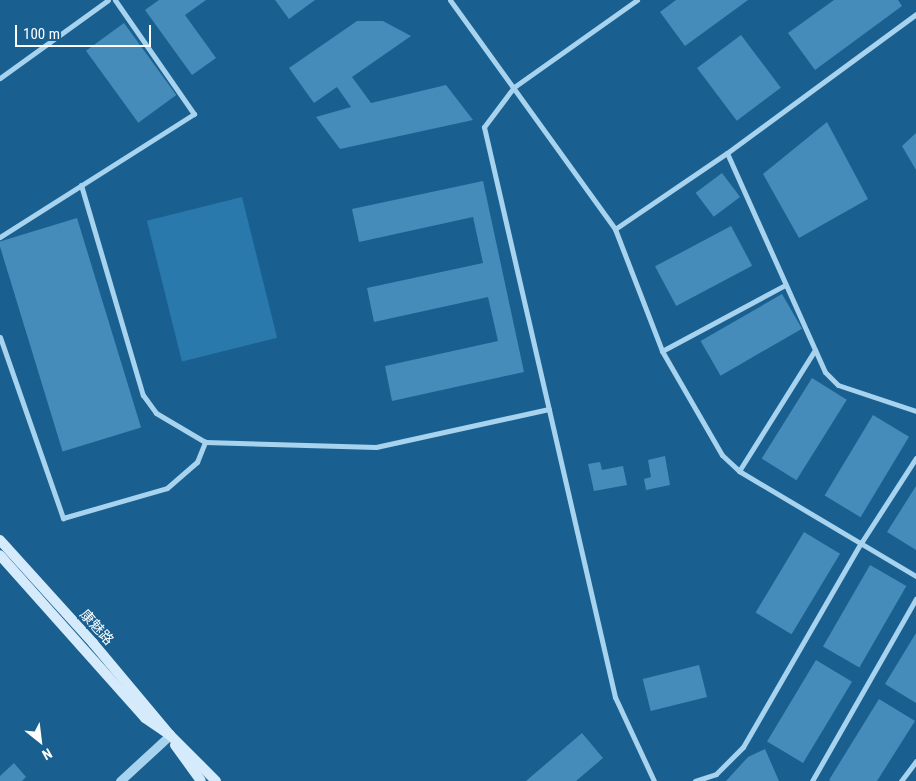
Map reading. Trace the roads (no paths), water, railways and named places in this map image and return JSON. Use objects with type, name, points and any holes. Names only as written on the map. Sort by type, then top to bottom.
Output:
[{"type":"main road","name":"康魅路","points":[[0,540],[93,643],[170,735],[216,781]]},
{"type":"main road","name":"康魅路","points":[[0,556],[145,718],[170,735],[188,767],[201,781]]},
{"type":"street","points":[[0,78],[108,0]]},
{"type":"street","points":[[0,236],[194,114],[115,0]]},
{"type":"street","points":[[450,0],[614,229],[662,351],[722,455],[739,471],[916,576]]},
{"type":"street","points":[[637,0],[514,87],[484,126],[615,697],[654,781]]},
{"type":"street","points":[[614,229],[727,153],[916,14]]},
{"type":"street","points":[[727,153],[825,372],[838,385],[916,412]]},
{"type":"street","points":[[81,185],[143,395],[156,413],[205,442],[376,448],[549,409]]},
{"type":"street","points":[[662,351],[785,285]]},
{"type":"street","points":[[0,337],[63,518],[167,488],[197,462],[205,442]]},
{"type":"street","points":[[739,471],[815,350]]},
{"type":"street","points":[[695,781],[716,774],[743,745],[861,543],[916,458]]},
{"type":"street","points":[[812,781],[916,599]]},
{"type":"street","points":[[120,781],[170,735]]},
{"type":"street","points":[[901,781],[916,761]]}]
